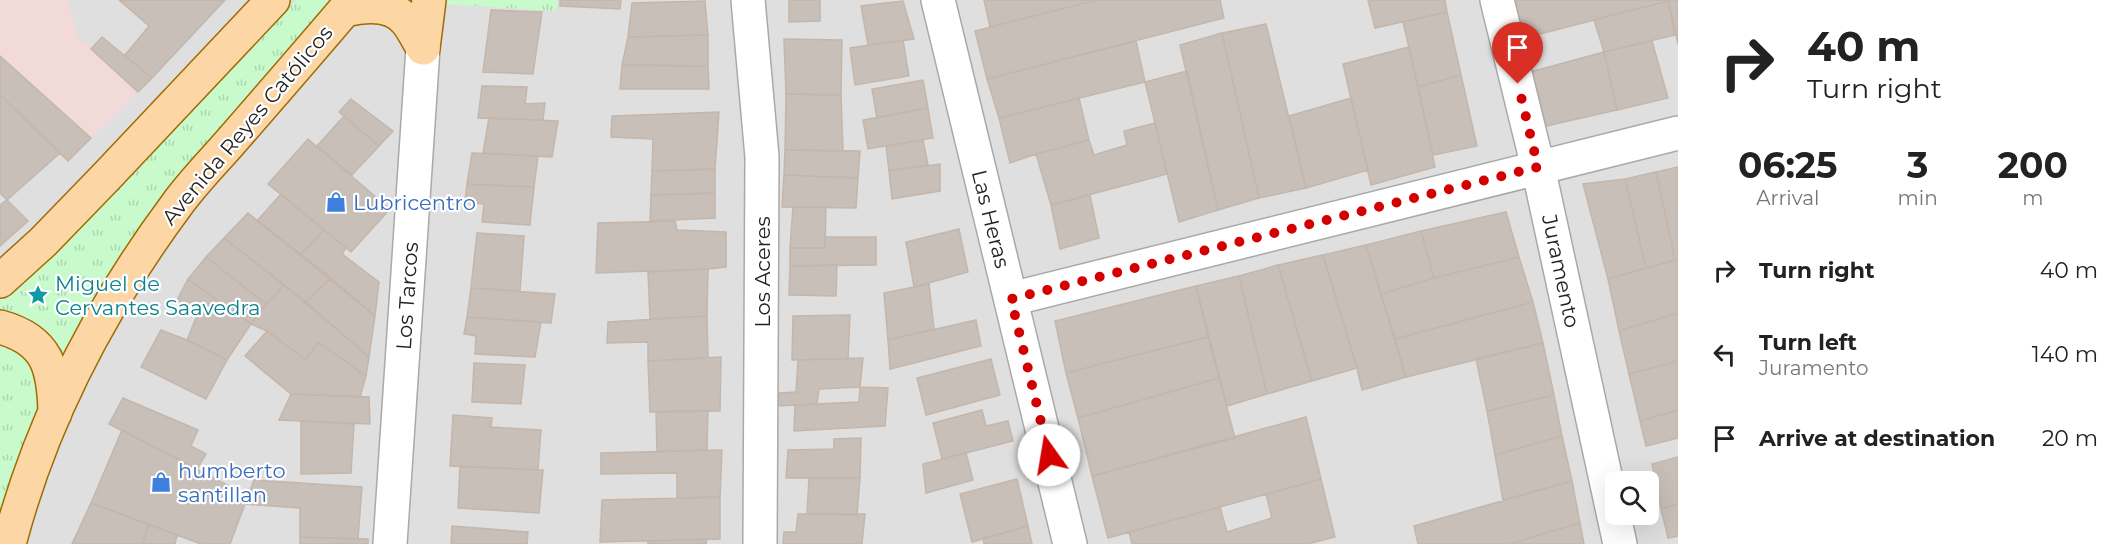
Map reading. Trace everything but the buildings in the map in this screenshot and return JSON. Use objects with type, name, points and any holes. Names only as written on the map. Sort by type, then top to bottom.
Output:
[{"type":"main road","points":[[0,281],[43,242],[273,0]]},
{"type":"main road","points":[[423,48],[429,0]]},
{"type":"main road","points":[[349,5],[385,7],[407,20],[423,48]]},
{"type":"main road","name":"Avenida Reyes Católicos","points":[[9,544],[20,506],[55,413],[92,335],[134,265],[177,203],[349,5]]},
{"type":"main road","points":[[0,327],[18,332],[41,351],[49,366],[54,384],[55,413]]},
{"type":"street","name":"Los Aceres","points":[[748,0],[762,156],[760,544]]},
{"type":"street","name":"Las Heras","points":[[938,0],[1070,544]]},
{"type":"street","name":"Juramento","points":[[1497,0],[1538,167],[1620,544]]},
{"type":"street","name":"Los Tarcos","points":[[390,544],[423,48]]},
{"type":"street","points":[[1011,299],[1678,133]]},
{"type":"shaded area","points":[[0,0],[1678,0],[1678,544],[0,544]]},
{"type":"shaded area","points":[[0,0],[68,0],[78,37],[138,92],[91,138],[0,56]]},
{"type":"green space","points":[[296,0],[338,0],[63,363],[6,312],[0,311],[0,298],[35,272],[67,242]]},
{"type":"green space","points":[[442,0],[558,0],[556,11],[441,4]]},
{"type":"green space","points":[[0,345],[18,353],[30,362],[47,392],[0,527]]},
{"type":"place","name":"Lubricentro","points":[[336,202]]},
{"type":"place","name":"Miguel de Cervantes Saavedra","points":[[38,295]]},
{"type":"place","name":"humberto santillan","points":[[161,482]]},
{"type":"route","points":[[1049,455],[1011,299],[1538,167],[1518,84]]}]
